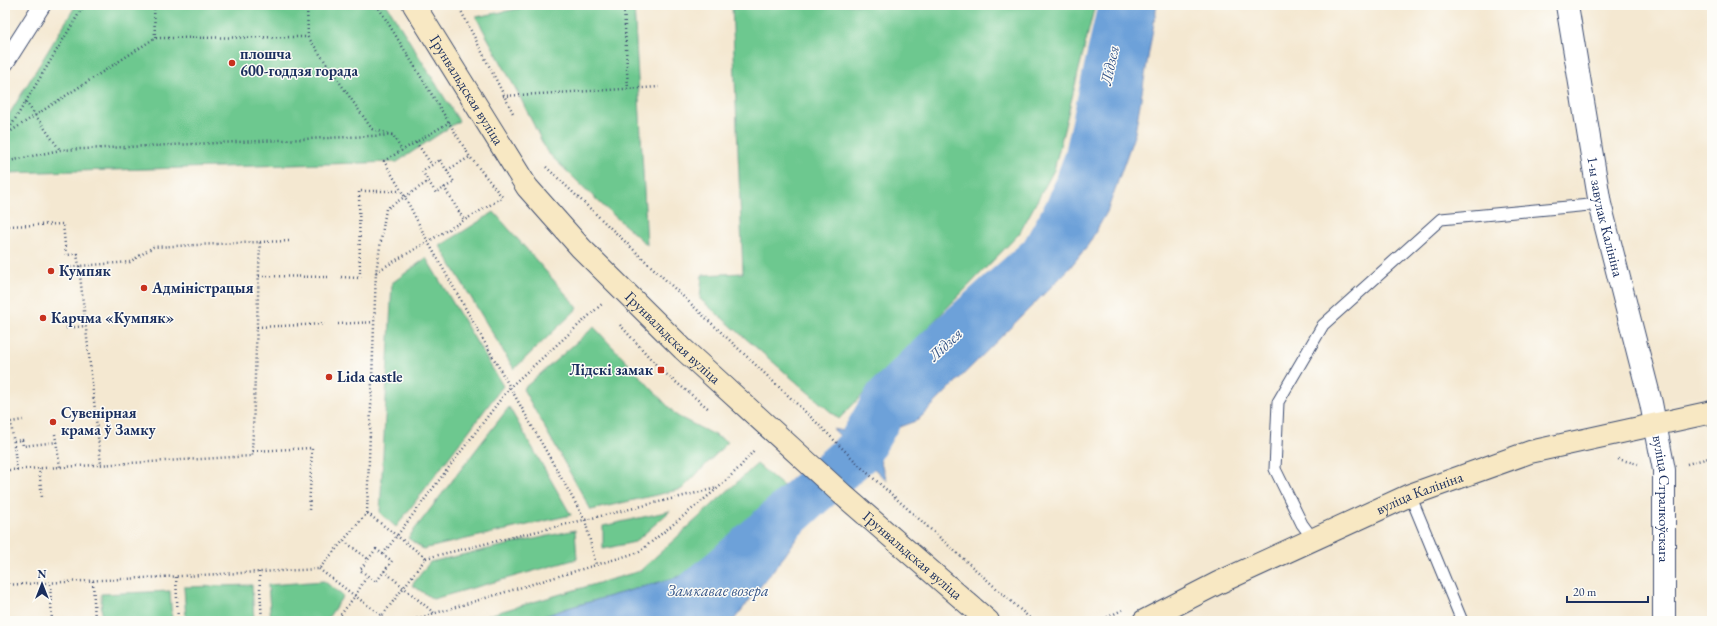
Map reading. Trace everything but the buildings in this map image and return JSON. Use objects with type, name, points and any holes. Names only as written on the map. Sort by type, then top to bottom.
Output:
[{"type":"main road","name":"Грунвальдская вуліца","points":[[414,5],[527,187],[581,248],[683,349],[789,444],[842,494],[988,621]]},
{"type":"main road","name":"вуліца Калініна","points":[[1144,621],[1218,583],[1410,495],[1530,452],[1712,412]]},
{"type":"street","points":[[5,63],[42,5]]},
{"type":"street","name":"1-ы завулак Калініна","points":[[1567,5],[1600,204],[1655,425]]},
{"type":"street","name":"вуліца Стралкоўскага","points":[[1655,425],[1664,470],[1664,621]]},
{"type":"lane","points":[[1313,539],[1302,524],[1275,469],[1278,402],[1323,325],[1441,219],[1600,204]]},
{"type":"lane","points":[[1410,495],[1462,621]]},
{"type":"path","points":[[8,133],[84,5]]},
{"type":"path","points":[[154,5],[155,38]]},
{"type":"path","points":[[307,5],[308,37],[372,129],[392,135],[402,151]]},
{"type":"path","points":[[376,272],[502,198],[470,157],[450,122],[377,5]]},
{"type":"path","points":[[458,5],[514,116]]},
{"type":"path","points":[[624,5],[628,90]]},
{"type":"path","points":[[5,136],[155,38],[308,37]]},
{"type":"path","points":[[504,96],[659,88]]},
{"type":"path","points":[[26,102],[60,150]]},
{"type":"path","points":[[450,122],[384,161],[585,520],[596,565]]},
{"type":"path","points":[[5,162],[60,150],[392,135]]},
{"type":"path","points":[[416,142],[432,165]]},
{"type":"path","points":[[447,170],[470,157]]},
{"type":"path","points":[[440,160],[454,182],[436,193],[422,171],[432,165],[440,160]]},
{"type":"path","points":[[546,167],[815,421],[862,468],[1032,621]]},
{"type":"path","points":[[319,569],[367,513],[376,272],[386,209],[429,181]]},
{"type":"path","points":[[444,187],[464,220]]},
{"type":"path","points":[[341,277],[360,278],[359,191],[401,191]]},
{"type":"path","points":[[5,226],[63,224],[66,255],[77,254],[101,464]]},
{"type":"path","points":[[59,269],[130,262],[153,247],[291,241]]},
{"type":"path","points":[[9,470],[252,456],[260,242]]},
{"type":"path","points":[[259,276],[328,277]]},
{"type":"path","points":[[383,554],[510,387],[602,304]]},
{"type":"path","points":[[338,324],[374,322]]},
{"type":"path","points":[[258,327],[325,324]]},
{"type":"path","points":[[66,328],[86,326]]},
{"type":"path","points":[[17,470],[11,422],[23,420]]},
{"type":"path","points":[[56,434],[60,467]]},
{"type":"path","points":[[14,441],[22,440],[23,446],[56,442]]},
{"type":"path","points":[[409,621],[639,552],[718,488],[739,468],[756,447]]},
{"type":"path","points":[[253,451],[312,448],[309,512]]},
{"type":"path","points":[[1617,459],[1664,470],[1712,457]]},
{"type":"path","points":[[39,468],[42,498]]},
{"type":"path","points":[[382,616],[426,558],[718,488]]},
{"type":"path","points":[[367,513],[426,558]]},
{"type":"path","points":[[344,541],[368,560]]},
{"type":"path","points":[[376,549],[392,561],[376,582],[360,570],[368,560],[376,549]]},
{"type":"path","points":[[5,585],[50,584],[319,569],[382,616],[383,621]]},
{"type":"path","points":[[384,571],[435,613]]},
{"type":"path","points":[[259,572],[262,621]]},
{"type":"path","points":[[336,621],[355,596],[367,576]]},
{"type":"path","points":[[176,577],[178,621]]},
{"type":"path","points":[[93,581],[95,621]]},
{"type":"path","points":[[50,584],[52,621]]},
{"type":"green space","name":"плошча 600-годдзя горада","points":[[76,5],[387,5],[459,121],[397,162],[5,173],[5,121]]},
{"type":"green space","points":[[538,5],[634,5],[647,245],[600,203],[547,152],[518,93],[476,17]]},
{"type":"green space","points":[[732,5],[1095,5],[1054,170],[1019,234],[839,419],[700,299],[702,275],[743,273]]},
{"type":"green space","points":[[494,212],[578,308],[514,369],[440,246]]},
{"type":"green space","points":[[426,258],[503,386],[396,527],[380,513],[392,283]]},
{"type":"green space","points":[[594,327],[677,416],[728,442],[682,489],[591,510],[523,389]]},
{"type":"green space","points":[[509,407],[571,515],[423,549],[408,538]]},
{"type":"green space","points":[[757,464],[788,490],[756,524],[681,576],[568,608],[531,621],[468,621],[640,571]]},
{"type":"green space","points":[[670,511],[635,542],[603,549],[603,526]]},
{"type":"green space","points":[[575,530],[577,559],[433,599],[412,585],[430,562]]},
{"type":"green space","points":[[324,581],[343,596],[326,621],[271,621],[268,585]]},
{"type":"green space","points":[[252,585],[254,621],[186,621],[184,587]]},
{"type":"green space","points":[[170,591],[172,621],[102,621],[101,594]]},
{"type":"water","points":[[1123,5],[1157,5],[1135,133],[1107,212],[1088,245],[1068,270],[918,420],[893,430],[882,438],[879,444],[878,453],[887,481],[833,429],[859,434],[1056,240],[1092,161]]},
{"type":"water","name":"Замкавае возера","points":[[807,497],[813,513],[786,554],[733,621],[531,621],[568,608],[681,576],[753,535],[795,499]]},
{"type":"waterway","name":"Лідзея","points":[[664,621],[725,570],[858,451],[888,399],[949,340],[1043,256],[1070,208],[1088,160],[1122,5]]},
{"type":"place","name":"плошча 600-годдзя горада","points":[[232,63]]},
{"type":"place","name":"Кумпяк","points":[[51,271]]},
{"type":"place","name":"Адміністрацыя","points":[[144,288]]},
{"type":"place","name":"Карчма «Кумпяк»","points":[[43,318]]},
{"type":"place","name":"Лідскі замак","points":[[661,370]]},
{"type":"place","name":"Lida castle","points":[[329,377]]},
{"type":"place","name":"Сувенірная крама ў Замку","points":[[53,422]]}]
